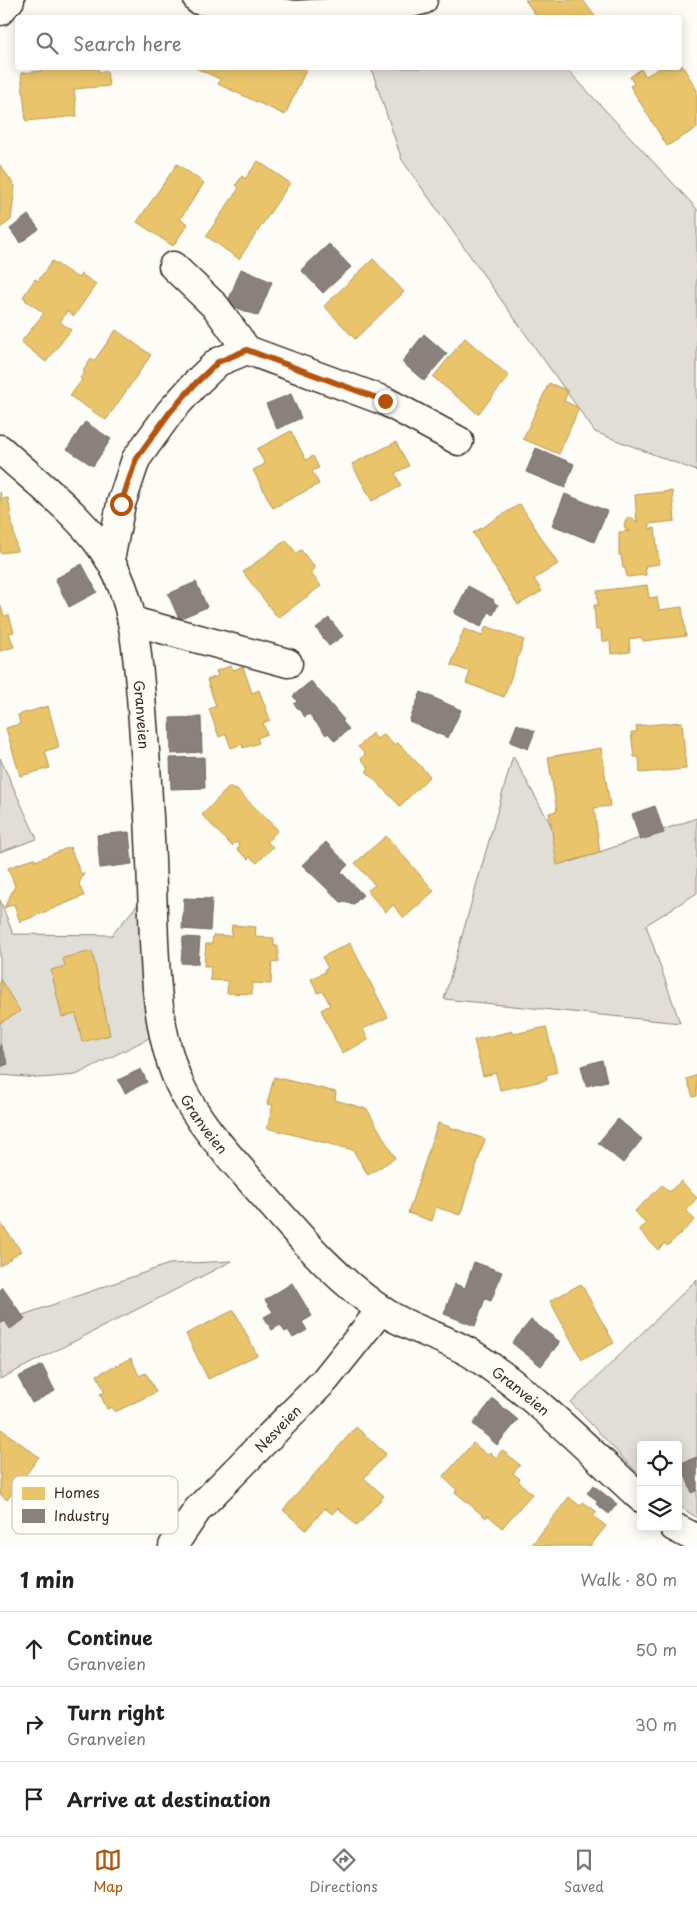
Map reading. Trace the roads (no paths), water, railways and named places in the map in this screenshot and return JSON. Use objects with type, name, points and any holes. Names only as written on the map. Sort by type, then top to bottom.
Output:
[{"type":"street","points":[[0,12],[10,0]]},
{"type":"street","points":[[198,0],[295,15],[384,10],[424,0]]},
{"type":"street","points":[[173,266],[216,307],[247,350],[385,401],[459,441]]},
{"type":"street","points":[[110,560],[121,504],[136,459],[170,412],[196,383],[218,362],[247,350]]},
{"type":"street","name":"Granveien","points":[[0,449],[80,522],[110,560],[121,583],[132,621],[138,664],[146,756],[156,977],[167,1051],[180,1085],[206,1130],[302,1239],[342,1280],[394,1318],[472,1354],[527,1394],[637,1494]]},
{"type":"street","points":[[132,621],[288,662]]},
{"type":"street","name":"Nesveien","points":[[173,1546],[198,1510],[325,1380],[381,1310]]},
{"type":"street","points":[[662,1546],[671,1531]]},
{"type":"street","points":[[681,1531],[697,1539]]}]
